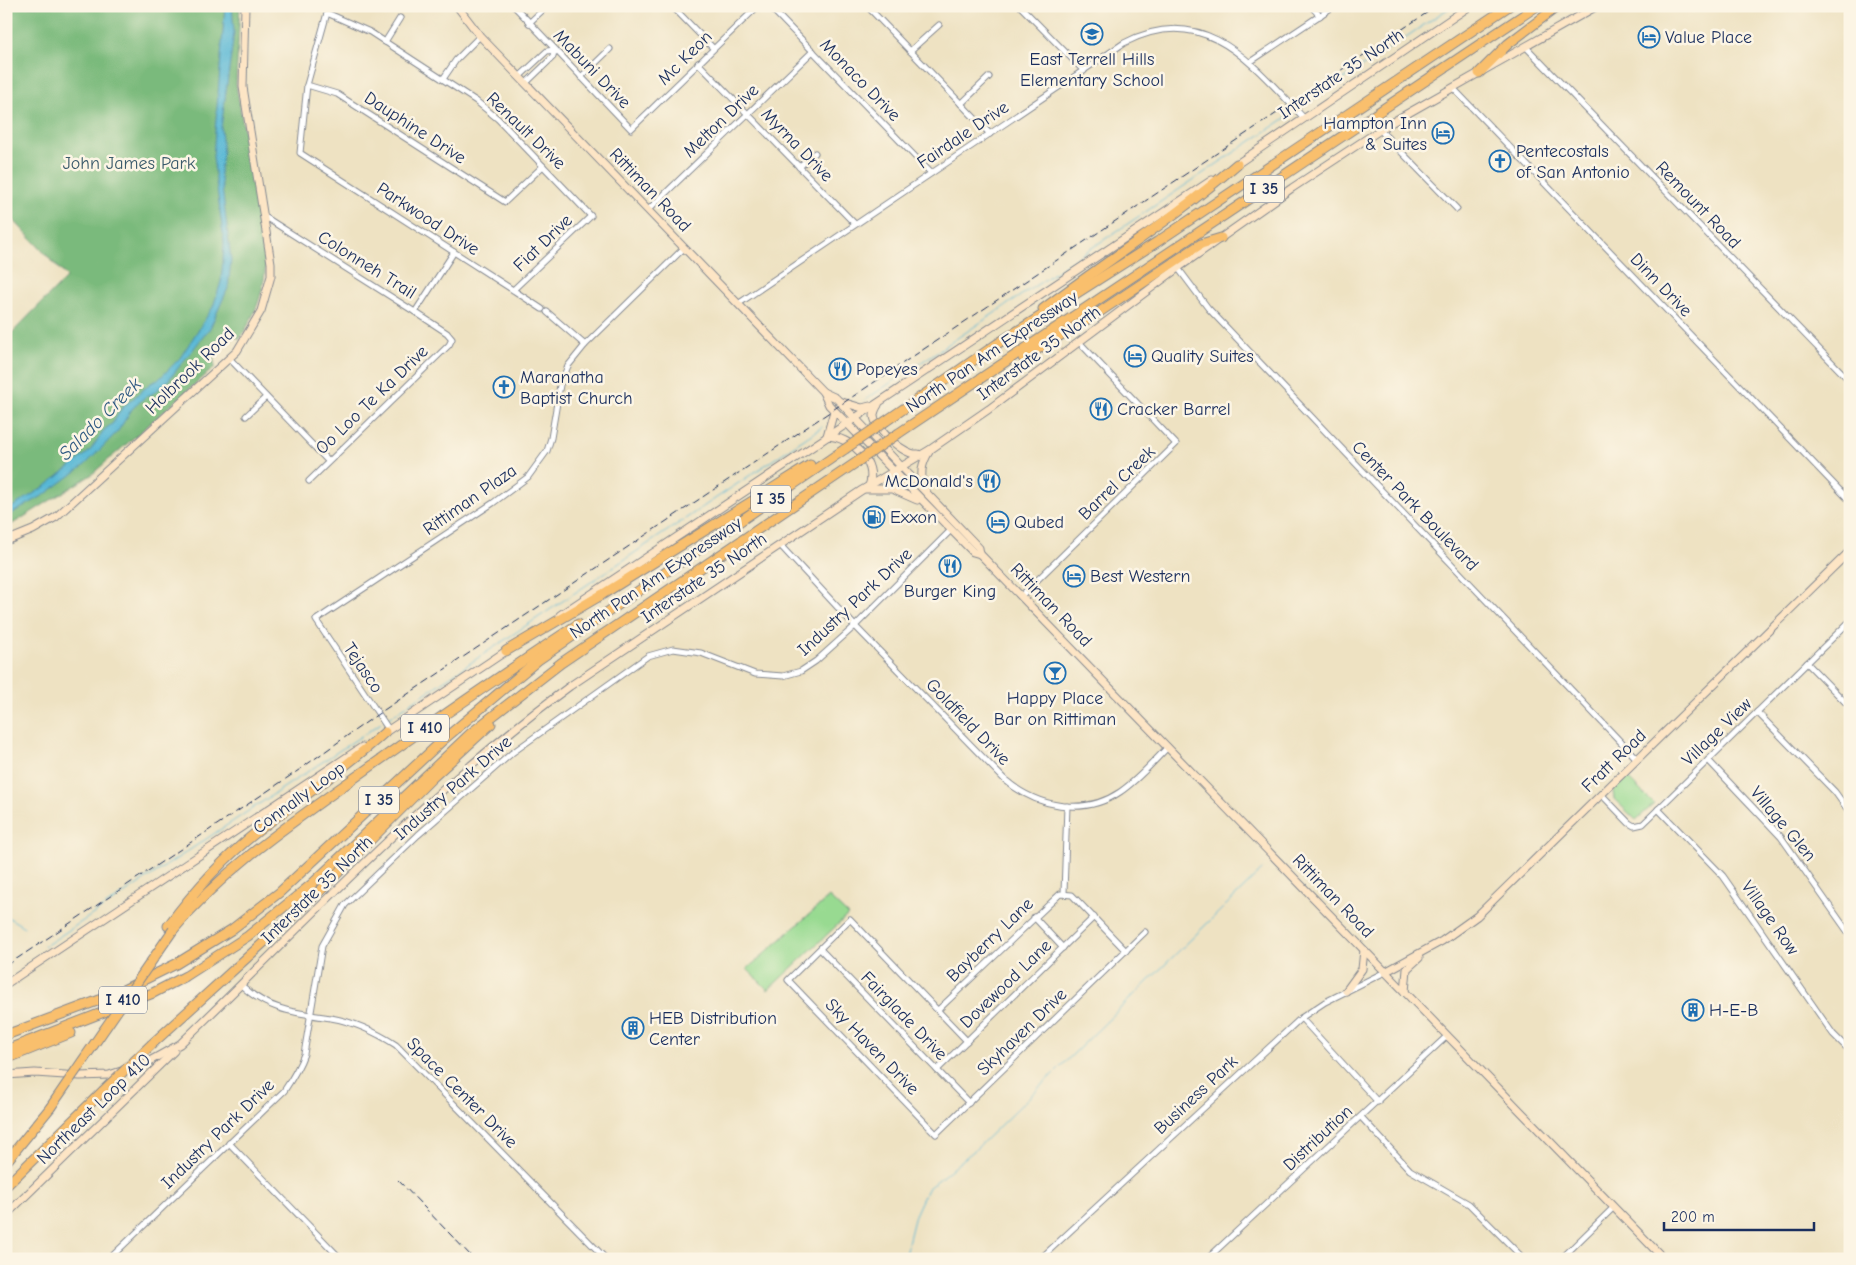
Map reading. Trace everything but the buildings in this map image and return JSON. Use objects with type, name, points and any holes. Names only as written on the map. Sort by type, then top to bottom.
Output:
[{"type":"highway","name":"North Pan Am Expressway","points":[[6,1035],[128,988],[176,964],[231,930],[280,892],[495,694],[561,643],[997,344],[1157,242],[1509,6]]},
{"type":"highway","name":"North Pan Am Expressway","points":[[6,1050],[129,1004],[186,976],[248,936],[287,906],[471,732],[535,683],[658,596],[1537,6]]},
{"type":"highway","points":[[1478,73],[1508,44],[1558,6]]},
{"type":"highway","points":[[997,344],[1091,272],[1197,199],[1237,164]]},
{"type":"highway","points":[[991,373],[1019,360],[1076,326],[1202,244],[1220,238]]},
{"type":"highway","points":[[506,651],[603,594],[811,464],[844,449]]},
{"type":"highway","name":"Connally Loop","points":[[6,1162],[50,1108],[170,928],[229,871],[286,827],[478,691],[619,596],[697,550]]},
{"type":"highway","name":"I 410","points":[[6,1186],[152,1044],[318,894],[431,779],[535,683]]},
{"type":"highway","points":[[170,928],[207,878],[242,845],[359,756],[385,726]]},
{"type":"highway","points":[[6,1059],[136,1005],[186,976]]},
{"type":"main road","name":"Holbrook Road","points":[[6,541],[33,530],[56,517],[230,358],[244,342],[256,323],[266,297],[271,263],[266,217],[243,87],[245,6]]},
{"type":"main road","name":"Rittiman Road","points":[[457,6],[480,36],[823,392],[834,411],[892,472],[973,552],[980,554],[1664,1259]]},
{"type":"main road","name":"Interstate 35 North","points":[[6,984],[385,726],[506,651],[1237,164],[1299,113],[1470,6]]},
{"type":"main road","name":"Interstate 35 North","points":[[6,1075],[35,1073],[80,1076],[109,1075],[146,1063],[180,1044],[455,779],[536,711],[780,545],[931,448],[1080,343],[1220,238],[1380,130],[1478,73],[1527,48],[1597,6]]},
{"type":"main road","name":"Rittiman Road","points":[[823,392],[836,398],[979,548],[980,554]]},
{"type":"main road","points":[[836,398],[852,406],[862,408],[880,402]]},
{"type":"main road","points":[[880,402],[875,411],[876,423],[902,451],[912,455],[920,454]]},
{"type":"main road","points":[[834,411],[827,436],[836,436],[847,441],[869,464],[872,477],[866,488],[900,491],[926,505]]},
{"type":"main road","points":[[928,496],[923,483],[922,467],[931,448]]},
{"type":"main road","name":"Fratt Road","points":[[1385,972],[1458,932],[1477,916],[1850,551]]},
{"type":"main road","points":[[1405,992],[1407,970],[1432,947]]},
{"type":"main road","points":[[1346,991],[1362,969],[1364,950]]},
{"type":"main road","name":"Northeast Loop 410","points":[[6,1215],[180,1044]]},
{"type":"street","name":"Mabuni Drive","points":[[514,6],[631,129]]},
{"type":"street","points":[[529,23],[547,6]]},
{"type":"street","points":[[672,6],[713,48]]},
{"type":"street","name":"Mc Keon","points":[[631,129],[758,6]]},
{"type":"street","name":"Monaco Drive","points":[[769,6],[931,173]]},
{"type":"street","points":[[867,6],[990,134]]},
{"type":"street","points":[[1020,6],[1084,71]]},
{"type":"street","points":[[1311,6],[1320,16]]},
{"type":"street","points":[[1250,62],[1334,6]]},
{"type":"street","name":"Renault Drive","points":[[307,85],[327,13],[359,26],[443,78],[498,119],[591,216]]},
{"type":"street","points":[[385,42],[400,18]]},
{"type":"street","points":[[910,51],[939,25]]},
{"type":"street","name":"Fairdale Drive","points":[[738,304],[1134,38],[1152,31],[1172,28],[1192,29],[1219,38],[1250,62],[1299,113]]},
{"type":"street","points":[[443,78],[456,60],[480,36]]},
{"type":"street","points":[[581,77],[610,48]]},
{"type":"street","name":"Remount Road","points":[[1527,48],[1850,381]]},
{"type":"street","points":[[519,77],[547,51],[554,50],[553,57],[526,83]]},
{"type":"street","name":"Melton Drive","points":[[648,210],[813,51]]},
{"type":"street","name":"Myrna Drive","points":[[698,63],[855,224]]},
{"type":"street","points":[[961,104],[989,77]]},
{"type":"street","name":"Parkwood Drive","points":[[307,85],[300,153],[545,311],[585,345]]},
{"type":"street","name":"Dauphine Drive","points":[[307,85],[337,94],[505,202],[543,166]]},
{"type":"street","name":"Dinn Drive","points":[[1452,88],[1850,501]]},
{"type":"street","points":[[1380,130],[1457,209]]},
{"type":"street","points":[[800,167],[815,153]]},
{"type":"street","name":"Fiat Drive","points":[[513,290],[591,216]]},
{"type":"street","name":"Colonneh Trail","points":[[266,217],[415,312],[447,333],[452,339]]},
{"type":"street","name":"Rittiman Plaza","points":[[316,620],[493,503],[528,477],[542,460],[549,444],[556,399],[564,372],[585,345],[684,248]]},
{"type":"street","points":[[415,312],[454,252]]},
{"type":"street","name":"Center Park Boulevard","points":[[1178,268],[1208,308],[1637,759]]},
{"type":"street","name":"Oo Loo Te Ka Drive","points":[[309,481],[449,345],[452,339]]},
{"type":"street","name":"Barrel Creek","points":[[1021,596],[1176,444],[1080,343]]},
{"type":"street","points":[[230,358],[328,461]]},
{"type":"street","points":[[246,416],[266,397]]},
{"type":"street","name":"Industry Park Drive","points":[[109,1259],[284,1091],[300,1067],[304,1054],[322,946],[345,906],[418,835],[512,753],[611,680],[648,656],[673,649],[701,653],[755,674],[783,676],[801,671],[816,661],[855,626],[951,530]]},
{"type":"street","name":"Goldfield Drive","points":[[780,545],[855,626],[1013,786],[1040,802],[1067,806],[1091,804],[1114,796],[1135,780],[1168,747]]},
{"type":"street","name":"Tejasco","points":[[316,620],[385,726]]},
{"type":"street","name":"Village View","points":[[1602,794],[1634,826],[1643,824],[1850,621]]},
{"type":"street","points":[[1807,663],[1850,707]]},
{"type":"street","points":[[1757,712],[1834,792],[1850,813]]},
{"type":"street","name":"Village Glen","points":[[1708,760],[1781,837],[1850,934]]},
{"type":"street","points":[[1067,806],[1064,893],[1072,895],[1126,951]]},
{"type":"street","name":"Village Row","points":[[1658,809],[1723,876],[1833,1034],[1850,1051]]},
{"type":"street","name":"Bayberry Lane","points":[[938,1010],[1056,896],[1064,893]]},
{"type":"street","points":[[1034,917],[1063,948]]},
{"type":"street","name":"Dovewood Lane","points":[[937,1070],[1094,918]]},
{"type":"street","points":[[820,949],[850,919],[968,1040]]},
{"type":"street","name":"Skyhaven Drive","points":[[936,1134],[1145,932]]},
{"type":"street","name":"Sky Haven Drive","points":[[820,949],[788,980],[936,1134]]},
{"type":"street","name":"Fairglade Drive","points":[[820,949],[968,1103]]},
{"type":"street","name":"Business Park","points":[[1040,1259],[1301,1018],[1346,991],[1385,972]]},
{"type":"street","name":"Space Center Drive","points":[[241,986],[258,1000],[269,1006],[310,1017],[356,1024],[396,1045],[606,1259]]},
{"type":"street","points":[[1301,1018],[1378,1102]]},
{"type":"street","name":"Distribution","points":[[1207,1259],[1448,1036]]},
{"type":"street","points":[[1361,1117],[1410,1170],[1469,1204],[1524,1259]]},
{"type":"street","points":[[229,1143],[341,1259]]},
{"type":"street","points":[[1561,1259],[1614,1207]]},
{"type":"green space","name":"John James Park","points":[[6,6],[240,6],[236,84],[266,257],[262,291],[251,319],[240,339],[227,333],[216,341],[213,356],[215,367],[91,475],[6,528],[6,339],[67,277],[6,212]]},
{"type":"green space","points":[[1627,777],[1654,804],[1636,820],[1614,799],[1613,791]]},
{"type":"green space","points":[[829,897],[848,915],[768,990],[747,969]]},
{"type":"water","points":[[225,6],[232,6],[234,33],[221,128],[223,154],[220,171],[231,260],[228,288],[210,328],[167,382],[152,394],[146,396],[132,409],[118,431],[85,465],[44,495],[6,517],[6,511],[47,485],[90,451],[104,430],[113,423],[122,408],[151,383],[158,380],[180,358],[213,307],[221,282],[224,242],[213,157]]},
{"type":"waterway","points":[[1299,109],[1452,6]]},
{"type":"waterway","points":[[865,400],[1296,111]]},
{"type":"waterway","points":[[384,721],[822,427]]},
{"type":"waterway","points":[[44,945],[381,723]]},
{"type":"waterway","points":[[904,1259],[915,1215],[927,1189],[976,1149],[1262,870]]},
{"type":"waterway","points":[[6,916],[24,927]]},
{"type":"railway","points":[[6,966],[296,772],[378,714],[1437,6]]},
{"type":"railway","points":[[398,1180],[474,1259]]},
{"type":"place","name":"East Terrell Hills Elementary School","points":[[1092,34]]},
{"type":"place","name":"Value Place","points":[[1649,37]]},
{"type":"place","name":"Hampton Inn & Suites","points":[[1443,133]]},
{"type":"place","name":"Pentecostals of San Antonio","points":[[1500,161]]},
{"type":"place","name":"Quality Suites","points":[[1135,356]]},
{"type":"place","name":"Popeyes","points":[[840,369]]},
{"type":"place","name":"Maranatha Baptist Church","points":[[504,387]]},
{"type":"place","name":"Cracker Barrel","points":[[1101,409]]},
{"type":"place","name":"McDonald's","points":[[989,481]]},
{"type":"place","name":"Exxon","points":[[874,517]]},
{"type":"place","name":"Qubed","points":[[998,522]]},
{"type":"place","name":"Burger King","points":[[950,566]]},
{"type":"place","name":"Best Western","points":[[1074,576]]},
{"type":"place","name":"Happy Place Bar on Rittiman","points":[[1055,673]]},
{"type":"place","name":"H-E-B","points":[[1693,1010]]},
{"type":"place","name":"HEB Distribution Center","points":[[633,1028]]},
{"type":"water label","name":"Salado Creek","points":[[100,419]]}]
